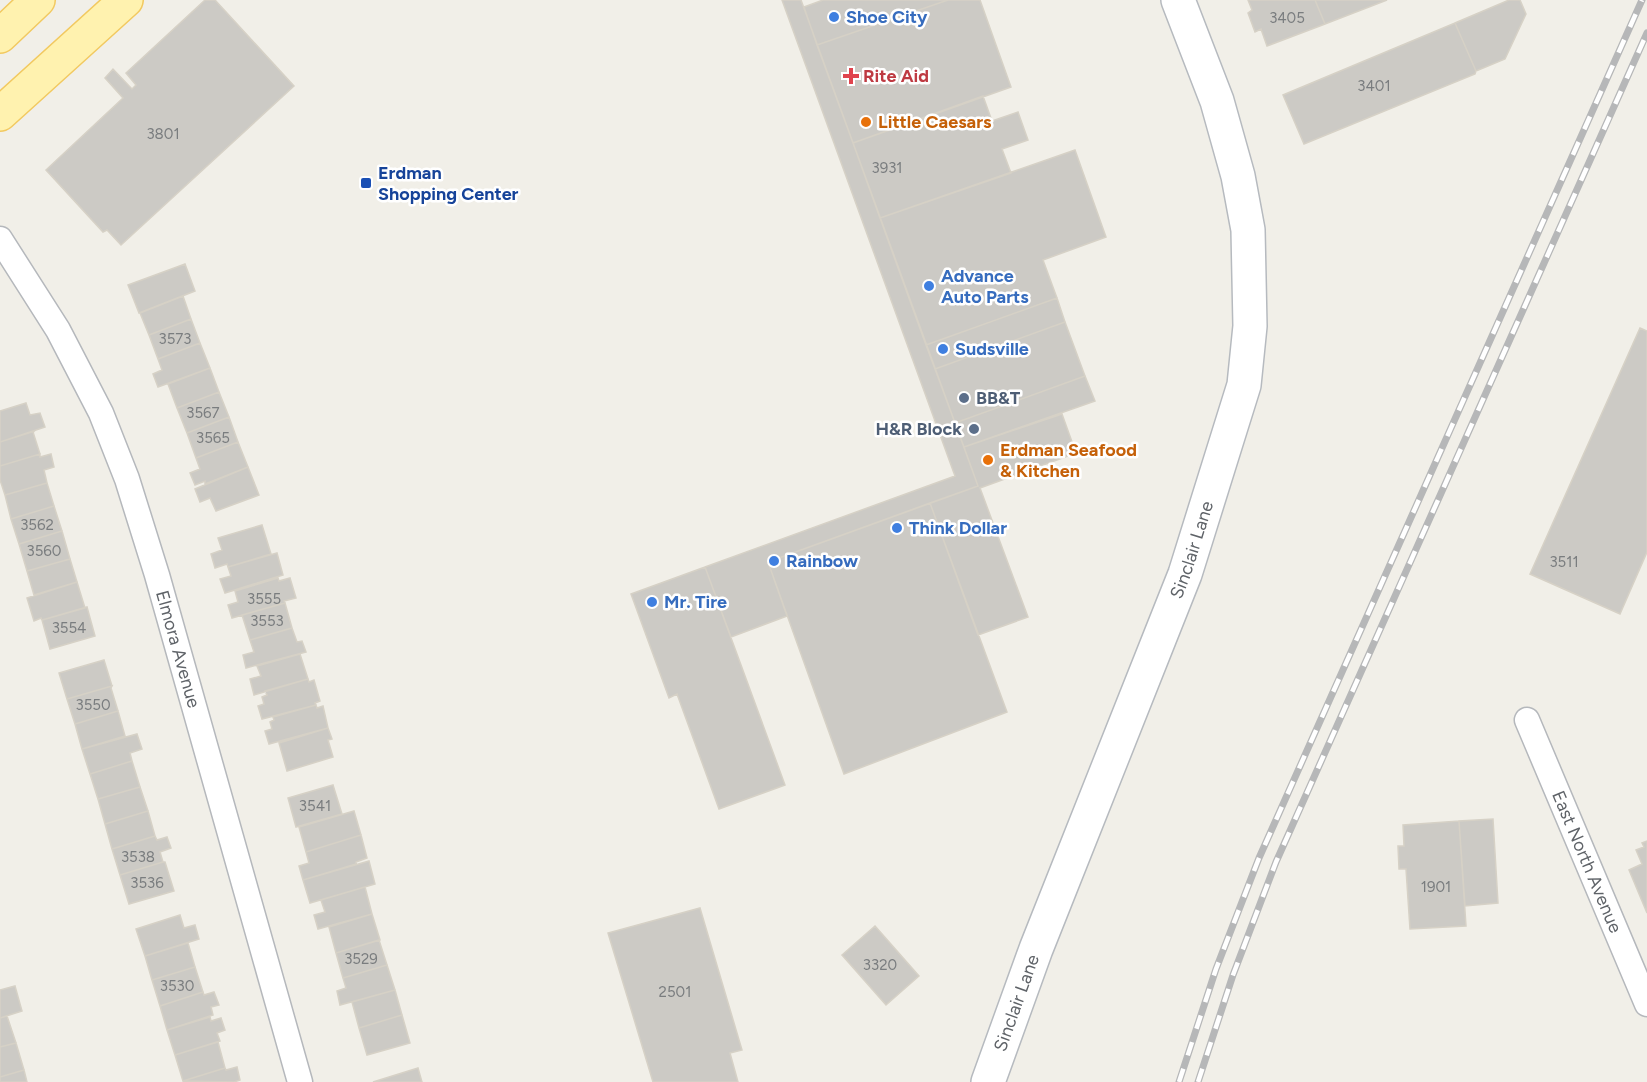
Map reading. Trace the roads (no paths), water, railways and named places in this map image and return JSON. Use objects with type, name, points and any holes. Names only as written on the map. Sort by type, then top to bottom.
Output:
[{"type":"main road","points":[[0,36],[38,0]]},
{"type":"main road","points":[[0,114],[126,0]]},
{"type":"main road","name":"Sinclair Lane","points":[[988,1082],[1036,949],[1185,574],[1244,385],[1250,326],[1248,230],[1238,176],[1217,101],[1178,0]]},
{"type":"street","name":"Elmora Avenue","points":[[0,239],[58,330],[101,413],[127,479],[157,575],[300,1082]]},
{"type":"street","name":"East North Avenue","points":[[1527,720],[1647,1004]]},
{"type":"railway","points":[[1179,1082],[1216,969],[1259,858],[1642,0]]},
{"type":"railway","points":[[1198,1082],[1233,975],[1276,862],[1647,33]]},
{"type":"place","name":"Shoe City","points":[[834,17]]},
{"type":"place","name":"Rite Aid","points":[[851,76]]},
{"type":"place","name":"Little Caesars","points":[[866,122]]},
{"type":"place","name":"Erdman Shopping Center","points":[[366,183]]},
{"type":"place","name":"Advance Auto Parts","points":[[929,286]]},
{"type":"place","name":"Sudsville","points":[[943,349]]},
{"type":"place","name":"BB&T","points":[[964,398]]},
{"type":"place","name":"H&R Block","points":[[974,429]]},
{"type":"place","name":"Erdman Seafood & Kitchen","points":[[988,460]]},
{"type":"place","name":"Think Dollar","points":[[897,528]]},
{"type":"place","name":"Rainbow","points":[[774,561]]},
{"type":"place","name":"Mr. Tire","points":[[652,602]]}]
